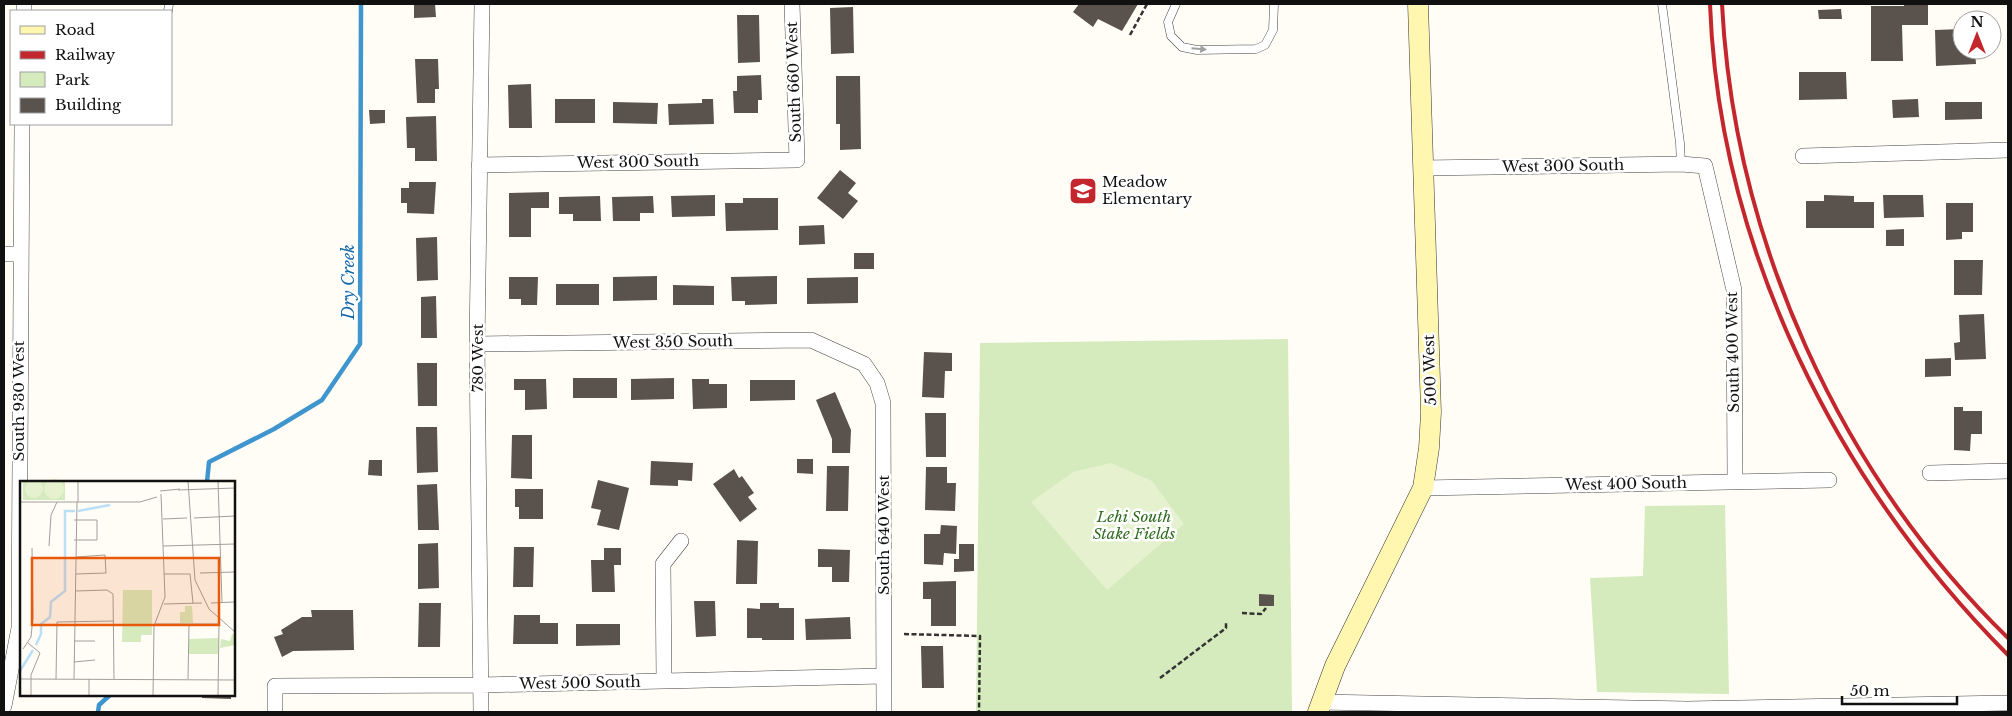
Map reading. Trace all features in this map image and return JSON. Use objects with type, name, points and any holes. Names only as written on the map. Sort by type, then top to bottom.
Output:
[{"type":"street","name":"780 West","points":[[481,712],[477,344],[482,4]]},
{"type":"street","name":"South 660 West","points":[[792,4],[798,160]]},
{"type":"street","name":"500 West","points":[[1319,707],[1335,666],[1423,488],[1429,448],[1431,412],[1418,4]]},
{"type":"street","name":"South 930 West","points":[[4,706],[19,628],[22,125]]},
{"type":"street","points":[[1803,156],[2008,150]]},
{"type":"street","name":"West 300 South","points":[[479,165],[798,160]]},
{"type":"street","name":"West 300 South","points":[[1422,168],[1681,164],[1704,166]]},
{"type":"street","name":"South 400 West","points":[[1704,166],[1734,290],[1735,481]]},
{"type":"street","points":[[4,254],[20,254]]},
{"type":"street","name":"West 350 South","points":[[477,344],[811,340],[864,364]]},
{"type":"street","name":"South 640 West","points":[[864,364],[877,383],[884,403],[884,712]]},
{"type":"street","points":[[1930,473],[2008,471]]},
{"type":"street","name":"West 400 South","points":[[1423,488],[1830,480]]},
{"type":"street","points":[[664,681],[663,564],[681,541]]},
{"type":"street","name":"West 500 South","points":[[275,712],[275,686],[482,685],[884,676]]},
{"type":"street","points":[[1319,707],[1687,711],[2008,703]]},
{"type":"lane","points":[[1176,4],[1168,22],[1172,36],[1182,46],[1197,50],[1256,49],[1266,45],[1273,30],[1274,4]]},
{"type":"lane","points":[[1662,4],[1681,164]]},
{"type":"path","points":[[1130,34],[1147,4]]},
{"type":"path","points":[[1242,614],[1261,614],[1266,608]]},
{"type":"path","points":[[1160,678],[1226,628],[1226,622]]},
{"type":"path","points":[[904,634],[980,636],[979,712]]},
{"type":"green space","name":"Lehi South Stake Fields","points":[[1288,339],[1292,712],[976,712],[980,343]]},
{"type":"green space","points":[[1111,463],[1152,481],[1184,524],[1107,590],[1031,502],[1073,472]]},
{"type":"green space","points":[[1725,505],[1729,694],[1597,692],[1590,578],[1643,576],[1645,506]]},
{"type":"building","points":[[414,4],[435,4],[436,17],[414,18]]},
{"type":"building","points":[[1079,4],[1138,4],[1122,31],[1098,19],[1093,27],[1073,12]]},
{"type":"building","points":[[1904,4],[1928,4],[1928,25],[1902,25],[1903,61],[1871,61],[1871,6],[1904,6]]},
{"type":"building","points":[[853,7],[854,53],[831,54],[830,8]]},
{"type":"building","points":[[1841,9],[1842,19],[1819,19],[1818,10]]},
{"type":"building","points":[[737,15],[759,15],[760,62],[738,63]]},
{"type":"building","points":[[1952,29],[1952,60],[1976,60],[1976,64],[1936,66],[1935,30]]},
{"type":"building","points":[[415,59],[438,59],[439,89],[435,89],[435,103],[417,103]]},
{"type":"building","points":[[1799,72],[1846,72],[1847,99],[1799,100]]},
{"type":"building","points":[[761,75],[762,100],[758,100],[758,113],[734,113],[733,91],[737,91],[737,76]]},
{"type":"building","points":[[836,76],[860,76],[861,149],[840,150],[840,124],[836,124]]},
{"type":"building","points":[[531,84],[532,128],[509,128],[508,85]]},
{"type":"building","points":[[555,99],[595,99],[595,123],[555,123]]},
{"type":"building","points":[[702,99],[713,99],[714,124],[669,125],[668,104],[702,103]]},
{"type":"building","points":[[1918,99],[1919,117],[1893,118],[1892,100]]},
{"type":"building","points":[[613,102],[658,103],[657,124],[613,123]]},
{"type":"building","points":[[1945,102],[1982,102],[1982,119],[1945,120]]},
{"type":"building","points":[[369,110],[385,110],[385,123],[370,124]]},
{"type":"building","points":[[436,116],[437,161],[415,161],[415,148],[407,148],[406,117]]},
{"type":"building","points":[[840,170],[856,183],[848,193],[858,201],[843,219],[817,198]]},
{"type":"building","points":[[409,182],[436,182],[434,214],[407,213],[407,203],[401,203],[401,188],[409,188]]},
{"type":"building","points":[[549,192],[549,208],[531,208],[531,237],[509,237],[509,193]]},
{"type":"building","points":[[715,195],[715,216],[672,217],[671,196]]},
{"type":"building","points":[[1824,195],[1854,196],[1854,202],[1874,202],[1874,228],[1806,228],[1806,201],[1824,201]]},
{"type":"building","points":[[1883,195],[1923,195],[1924,217],[1884,218]]},
{"type":"building","points":[[600,196],[601,221],[573,221],[573,214],[559,214],[559,197]]},
{"type":"building","points":[[653,196],[654,213],[640,213],[640,221],[613,221],[612,197]]},
{"type":"building","points":[[743,198],[778,198],[778,230],[726,231],[725,203],[743,203]]},
{"type":"building","points":[[1946,203],[1973,203],[1973,232],[1962,232],[1962,239],[1946,240]]},
{"type":"building","points":[[824,225],[825,244],[799,245],[799,226]]},
{"type":"building","points":[[1904,229],[1904,246],[1886,246],[1886,230]]},
{"type":"building","points":[[437,237],[438,280],[417,281],[416,238]]},
{"type":"building","points":[[854,253],[874,253],[874,269],[854,269]]},
{"type":"building","points":[[1954,260],[1983,260],[1982,295],[1954,295]]},
{"type":"building","points":[[657,276],[657,300],[613,301],[613,277]]},
{"type":"building","points":[[777,276],[777,304],[745,305],[745,301],[732,301],[731,277]]},
{"type":"building","points":[[509,277],[538,277],[537,305],[521,305],[521,299],[509,299]]},
{"type":"building","points":[[858,277],[858,303],[807,304],[807,278]]},
{"type":"building","points":[[556,284],[599,284],[599,305],[556,305]]},
{"type":"building","points":[[673,285],[714,286],[714,305],[673,305]]},
{"type":"building","points":[[436,296],[437,338],[421,338],[421,297]]},
{"type":"building","points":[[1984,314],[1986,359],[1955,360],[1954,343],[1960,342],[1959,315]]},
{"type":"building","points":[[924,352],[952,353],[952,371],[945,371],[944,398],[922,397]]},
{"type":"building","points":[[1951,358],[1951,376],[1925,377],[1925,359]]},
{"type":"building","points":[[417,363],[437,363],[437,406],[418,406]]},
{"type":"building","points":[[573,378],[617,378],[617,398],[573,398]]},
{"type":"building","points":[[674,378],[674,399],[631,400],[631,379]]},
{"type":"building","points":[[514,379],[546,379],[547,409],[525,410],[525,390],[514,390]]},
{"type":"building","points":[[692,379],[709,379],[709,384],[727,384],[727,408],[693,409]]},
{"type":"building","points":[[750,380],[795,380],[795,400],[750,401]]},
{"type":"building","points":[[835,392],[851,430],[850,453],[832,453],[832,439],[816,400]]},
{"type":"building","points":[[1954,407],[1963,407],[1963,411],[1982,411],[1982,434],[1971,434],[1970,451],[1954,450]]},
{"type":"building","points":[[925,413],[946,413],[946,457],[926,457]]},
{"type":"building","points":[[416,427],[437,427],[438,472],[417,473]]},
{"type":"building","points":[[512,435],[532,435],[532,479],[511,478]]},
{"type":"building","points":[[797,459],[813,459],[813,474],[797,473]]},
{"type":"building","points":[[369,460],[382,460],[382,476],[368,475]]},
{"type":"building","points":[[651,461],[693,463],[692,481],[678,480],[678,486],[650,485]]},
{"type":"building","points":[[827,466],[849,466],[848,511],[826,511]]},
{"type":"building","points":[[926,467],[947,467],[947,483],[956,483],[955,511],[925,510]]},
{"type":"building","points":[[734,469],[739,478],[742,476],[754,493],[748,497],[757,509],[740,522],[713,484]]},
{"type":"building","points":[[598,480],[629,488],[619,530],[597,525],[601,510],[591,508]]},
{"type":"building","points":[[437,484],[439,530],[418,530],[417,485]]},
{"type":"building","points":[[515,489],[543,489],[543,519],[519,519],[519,507],[515,507]]},
{"type":"building","points":[[941,525],[957,526],[956,554],[944,553],[943,565],[924,564],[924,534],[940,534]]},
{"type":"building","points":[[737,540],[758,541],[757,584],[736,584]]},
{"type":"building","points":[[438,543],[439,588],[418,589],[418,544]]},
{"type":"building","points":[[959,544],[974,544],[974,571],[954,572],[954,559],[959,559]]},
{"type":"building","points":[[514,547],[534,547],[533,587],[513,587]]},
{"type":"building","points":[[604,548],[621,548],[621,565],[614,565],[615,592],[592,592],[591,560],[604,560]]},
{"type":"building","points":[[818,549],[850,550],[849,582],[832,582],[832,567],[818,567]]},
{"type":"building","points":[[956,581],[956,626],[931,626],[931,599],[923,599],[923,582]]},
{"type":"building","points":[[1259,594],[1274,595],[1274,606],[1259,606]]},
{"type":"building","points":[[694,601],[715,601],[716,636],[696,637]]},
{"type":"building","points":[[419,603],[441,603],[440,647],[418,647]]},
{"type":"building","points":[[760,603],[779,603],[779,608],[794,608],[794,640],[747,638],[747,608],[760,609]]},
{"type":"building","points":[[311,610],[353,610],[354,650],[293,651],[282,657],[274,637],[283,634],[281,630],[302,617],[312,617]]},
{"type":"building","points":[[514,615],[540,615],[540,623],[558,623],[558,644],[513,644]]},
{"type":"building","points":[[850,617],[851,639],[806,640],[805,619]]},
{"type":"building","points":[[576,624],[620,624],[620,645],[576,646]]},
{"type":"building","points":[[921,646],[943,646],[944,688],[922,688]]},
{"type":"building","points":[[202,696],[231,696],[231,699],[202,698]]},
{"type":"waterway","name":"Dry Creek","points":[[207,481],[209,462],[274,429],[322,400],[360,344],[361,4]]},
{"type":"waterway","name":"Dry Creek","points":[[98,712],[99,705],[109,696]]},
{"type":"railway","points":[[1710,4],[1718,95],[1736,185],[1763,272],[1798,357],[1841,438],[1891,515],[1946,588],[2008,655]]},
{"type":"railway","points":[[1722,4],[1731,92],[1748,179],[1773,264],[1806,347],[1846,427],[1894,502],[1948,573],[2008,638]]},
{"type":"place","name":"Meadow Elementary","points":[[1083,191]]}]
